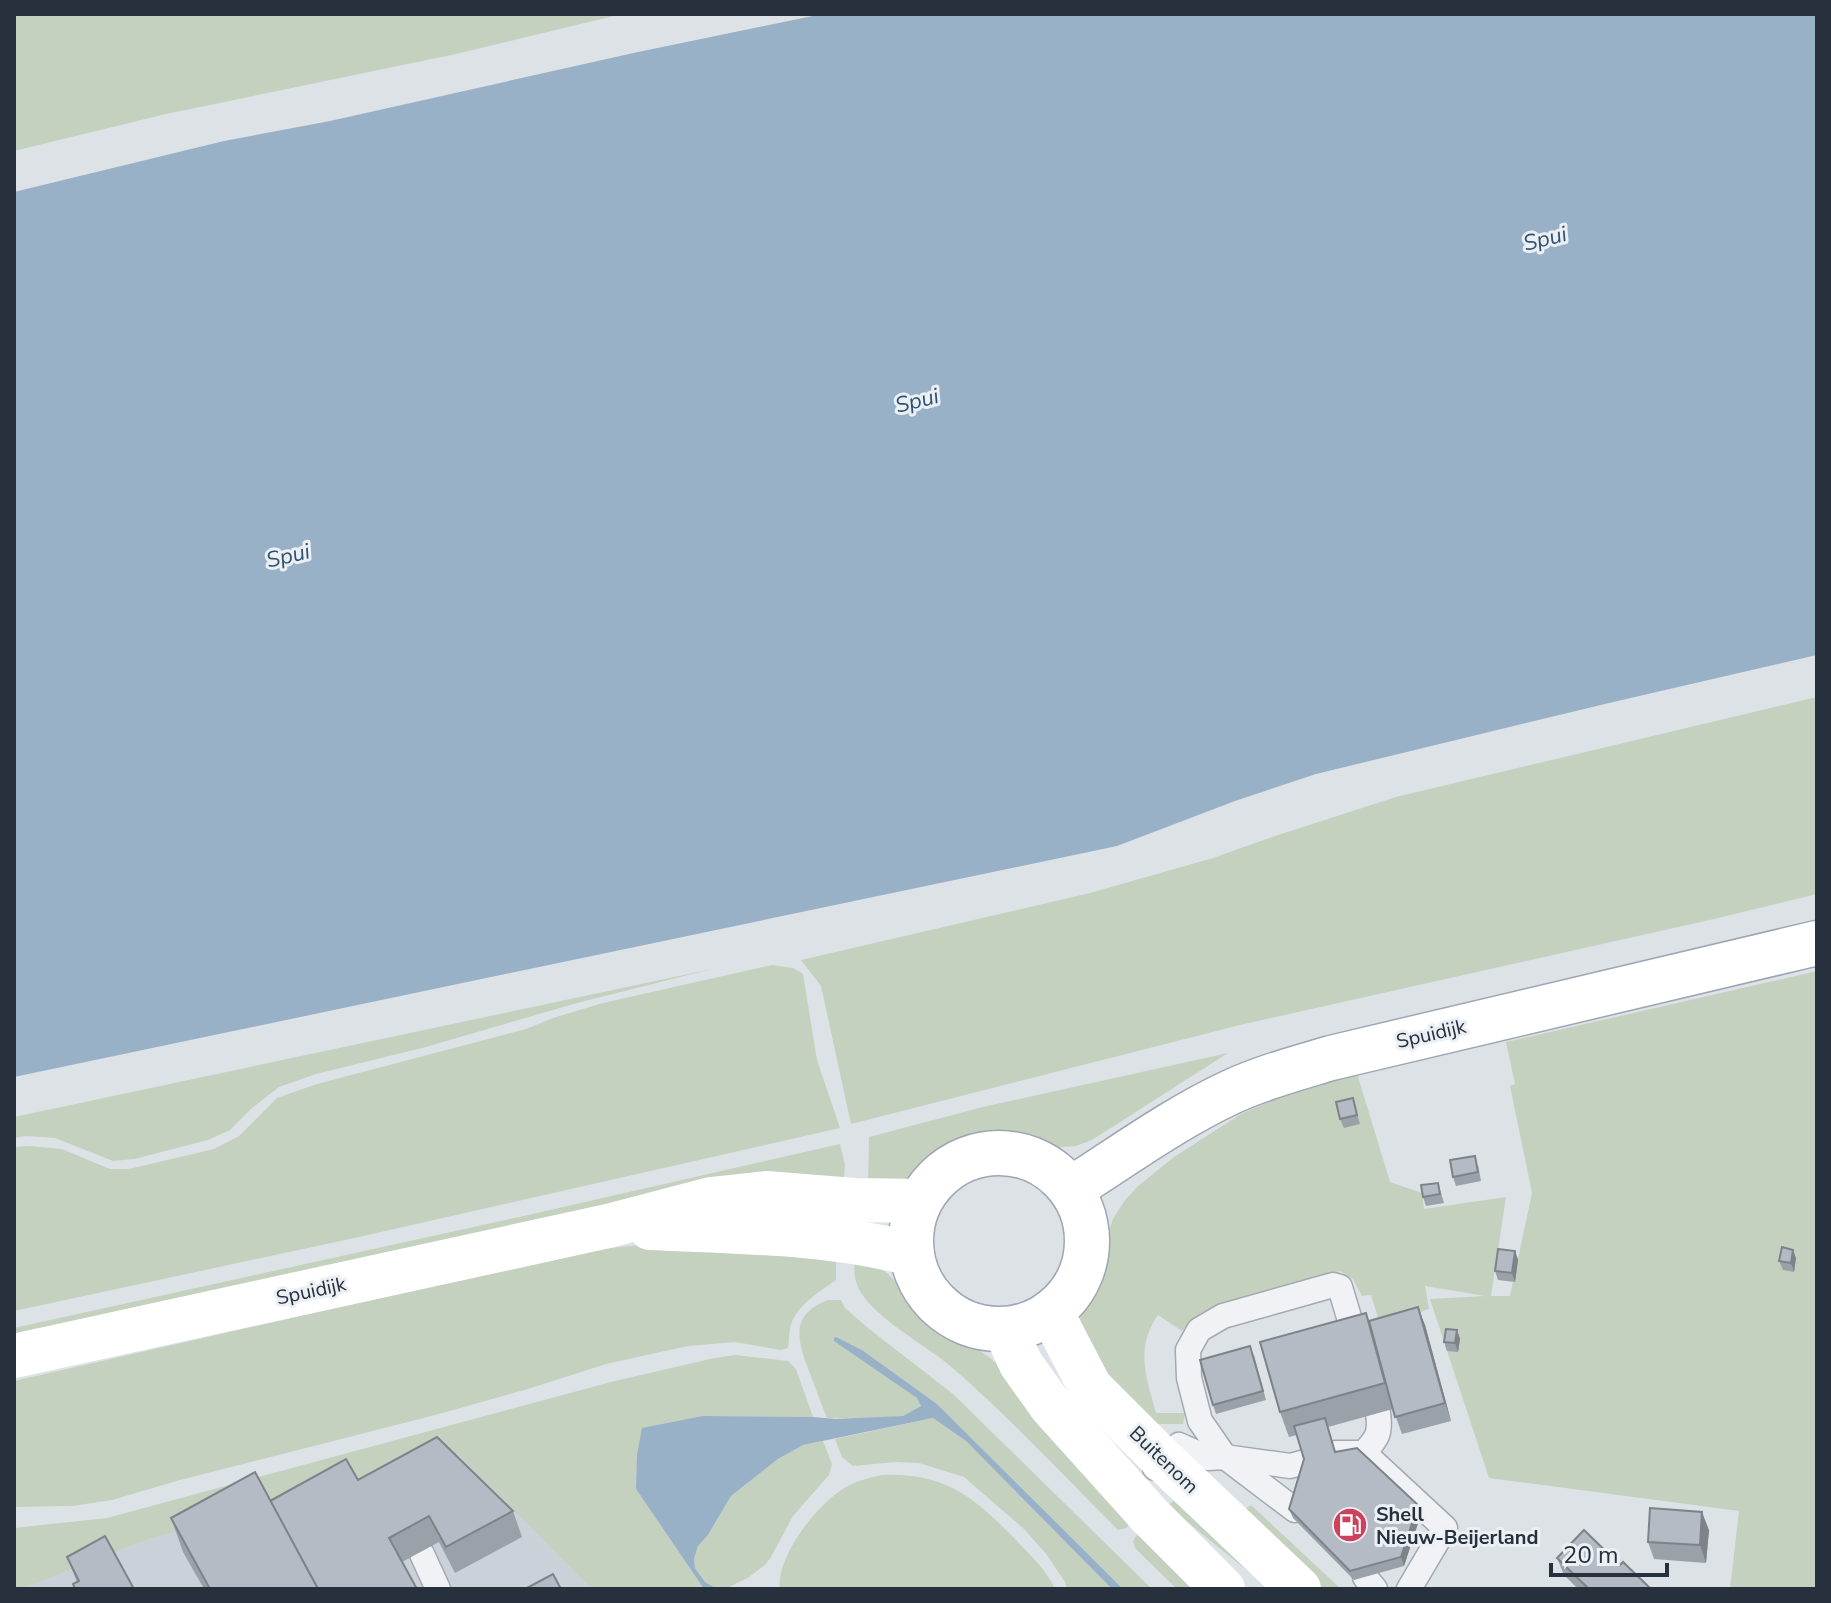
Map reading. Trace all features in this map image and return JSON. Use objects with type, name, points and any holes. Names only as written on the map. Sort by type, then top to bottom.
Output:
[{"type":"main road","name":"Spuidijk","points":[[1071,1189],[1199,1108],[1232,1092],[1295,1069],[1817,943]]},
{"type":"main road","points":[[992,1153],[1014,1154],[1036,1160],[1071,1189],[1086,1225],[1088,1245],[1077,1283],[1065,1300],[1051,1312],[1029,1324],[1005,1329],[973,1325],[944,1310],[922,1285],[912,1254],[914,1217],[933,1182],[950,1167],[970,1157],[992,1153]]},
{"type":"main road","name":"Spuidijk","points":[[14,1356],[608,1226],[711,1199],[766,1193],[802,1216],[860,1243],[912,1254]]},
{"type":"main road","name":"Spuidijk","points":[[802,1216],[854,1200],[920,1201]]},
{"type":"main road","name":"Buitenom","points":[[1051,1312],[1090,1387],[1299,1589]]},
{"type":"main road","points":[[1005,1329],[1036,1388],[1129,1493],[1223,1589]]},
{"type":"lane","points":[[1295,1510],[1225,1457],[1200,1421],[1189,1378],[1188,1350],[1199,1330],[1223,1316],[1333,1285],[1340,1287],[1357,1344]]},
{"type":"lane","points":[[1364,1453],[1378,1437],[1378,1413]]},
{"type":"lane","points":[[1129,1493],[1179,1445],[1208,1458],[1225,1457],[1290,1466],[1305,1462]]},
{"type":"lane","points":[[1336,1453],[1364,1453],[1445,1528],[1409,1589]]},
{"type":"lane","points":[[422,1554],[438,1589]]},
{"type":"shaded area","points":[[460,1451],[605,1589],[14,1589],[14,1567]]},
{"type":"green space","points":[[14,14],[622,14],[456,54],[166,114],[14,151]]},
{"type":"green space","points":[[1817,697],[1817,894],[1240,1025],[851,1124],[821,986],[801,960],[1090,893],[1213,858],[1396,797]]},
{"type":"green space","points":[[772,965],[793,968],[803,974],[817,1060],[840,1128],[14,1311],[14,1147],[62,1149],[110,1169],[129,1169],[214,1149],[239,1136],[277,1098],[317,1084],[526,1029],[603,1003]]},
{"type":"green space","points":[[712,969],[316,1074],[279,1087],[230,1130],[208,1140],[134,1159],[113,1161],[55,1138],[14,1138],[14,1117]]},
{"type":"green space","points":[[1817,971],[1817,1589],[1730,1589],[1739,1511],[1489,1478],[1430,1299],[1485,1296],[1425,1286],[1429,1309],[1380,1324],[1371,1295],[1362,1296],[1353,1279],[1340,1271],[1216,1305],[1196,1316],[1182,1331],[1158,1315],[1151,1327],[1145,1351],[1149,1387],[1156,1413],[1185,1413],[1183,1424],[1148,1424],[1124,1403],[1081,1337],[1080,1319],[1084,1301],[1113,1219],[1138,1186],[1174,1157],[1241,1114],[1299,1089],[1356,1070],[1390,1182],[1422,1193],[1424,1209],[1506,1197],[1491,1296],[1510,1296],[1532,1193],[1510,1086],[1515,1084],[1506,1042]]},
{"type":"green space","points":[[1228,1053],[1092,1140],[1076,1146],[1050,1148],[1004,1136],[979,1139],[947,1149],[911,1179],[868,1188],[869,1137],[983,1107]]},
{"type":"green space","points":[[840,1144],[845,1165],[843,1188],[14,1337],[14,1328]]},
{"type":"green space","points":[[670,1242],[834,1251],[836,1280],[808,1300],[797,1313],[790,1328],[788,1348],[781,1350],[735,1342],[688,1346],[606,1364],[439,1414],[112,1500],[72,1506],[14,1507],[14,1381],[591,1250]]},
{"type":"green space","points":[[856,1257],[873,1262],[937,1324],[989,1357],[1008,1374],[1134,1520],[1126,1528],[1118,1530],[976,1389],[873,1307],[856,1283]]},
{"type":"green space","points":[[828,1300],[841,1300],[845,1308],[868,1328],[953,1394],[1152,1589],[1123,1589],[937,1404],[862,1350],[836,1337],[918,1398],[921,1406],[904,1416],[827,1418],[805,1360],[800,1329],[807,1313]]},
{"type":"green space","points":[[735,1355],[788,1361],[796,1369],[813,1417],[703,1416],[636,1489],[704,1589],[592,1589],[458,1454],[148,1539],[21,1589],[14,1589],[14,1528],[107,1518],[611,1382]]},
{"type":"green space","points":[[933,1418],[966,1441],[1112,1589],[1067,1589],[1047,1555],[1024,1529],[964,1477],[919,1463],[853,1466],[842,1457],[835,1439]]},
{"type":"green space","points":[[823,1441],[832,1464],[829,1475],[793,1516],[765,1565],[725,1589],[717,1589],[705,1582],[695,1568],[694,1559],[698,1546],[731,1496],[778,1459],[803,1445]]},
{"type":"green space","points":[[881,1475],[923,1478],[957,1490],[986,1511],[1033,1557],[1055,1589],[780,1589],[785,1561],[792,1546],[823,1505],[846,1487]]},
{"type":"green space","points":[[1180,1494],[1255,1577],[1168,1506]]},
{"type":"green space","points":[[1251,1505],[1341,1589],[1315,1589],[1238,1514]]},
{"type":"green space","points":[[1147,1527],[1210,1589],[1177,1589],[1135,1548],[1135,1537]]},
{"type":"water","name":"Spui","points":[[822,14],[1817,14],[1817,655],[1316,774],[1117,846],[14,1077],[14,192],[224,141],[330,121]]},
{"type":"water","points":[[836,1337],[862,1350],[937,1404],[1123,1589],[1112,1589],[966,1441],[933,1418],[803,1445],[778,1459],[731,1496],[698,1546],[695,1568],[705,1582],[717,1589],[704,1589],[636,1489],[642,1428],[703,1416],[836,1419],[903,1416],[921,1406],[917,1398],[834,1341]]},
{"type":"building","points":[[1353,1098],[1357,1115],[1340,1119],[1336,1102]]},
{"type":"building","points":[[1475,1156],[1478,1172],[1453,1177],[1450,1160]]},
{"type":"building","points":[[1438,1183],[1440,1194],[1423,1197],[1421,1185]]},
{"type":"building","points":[[1782,1247],[1793,1250],[1791,1263],[1779,1261]]},
{"type":"building","points":[[1498,1249],[1515,1251],[1512,1273],[1495,1271]]},
{"type":"building","points":[[1418,1307],[1445,1403],[1395,1417],[1369,1321]]},
{"type":"building","points":[[1366,1313],[1385,1383],[1280,1412],[1260,1342]]},
{"type":"building","points":[[1446,1329],[1457,1330],[1455,1343],[1444,1342]]},
{"type":"building","points":[[1250,1346],[1263,1391],[1213,1405],[1200,1360]]},
{"type":"building","points":[[1325,1418],[1335,1452],[1357,1448],[1418,1505],[1401,1557],[1350,1571],[1289,1509],[1304,1459],[1294,1426]]},
{"type":"building","points":[[437,1437],[513,1511],[446,1547],[429,1516],[389,1538],[417,1589],[318,1589],[270,1501],[346,1459],[358,1480]]},
{"type":"building","points":[[255,1472],[318,1589],[210,1589],[171,1518]]},
{"type":"building","points":[[1650,1508],[1702,1512],[1700,1545],[1648,1542]]},
{"type":"building","points":[[1584,1530],[1620,1565],[1623,1562],[1651,1589],[1589,1589],[1557,1558]]},
{"type":"building","points":[[105,1536],[134,1589],[75,1589],[73,1584],[79,1581],[67,1557]]},
{"type":"building","points":[[553,1574],[561,1589],[525,1589]]},
{"type":"place","name":"Shell Nieuw-Beijerland","points":[[1350,1525]]}]
